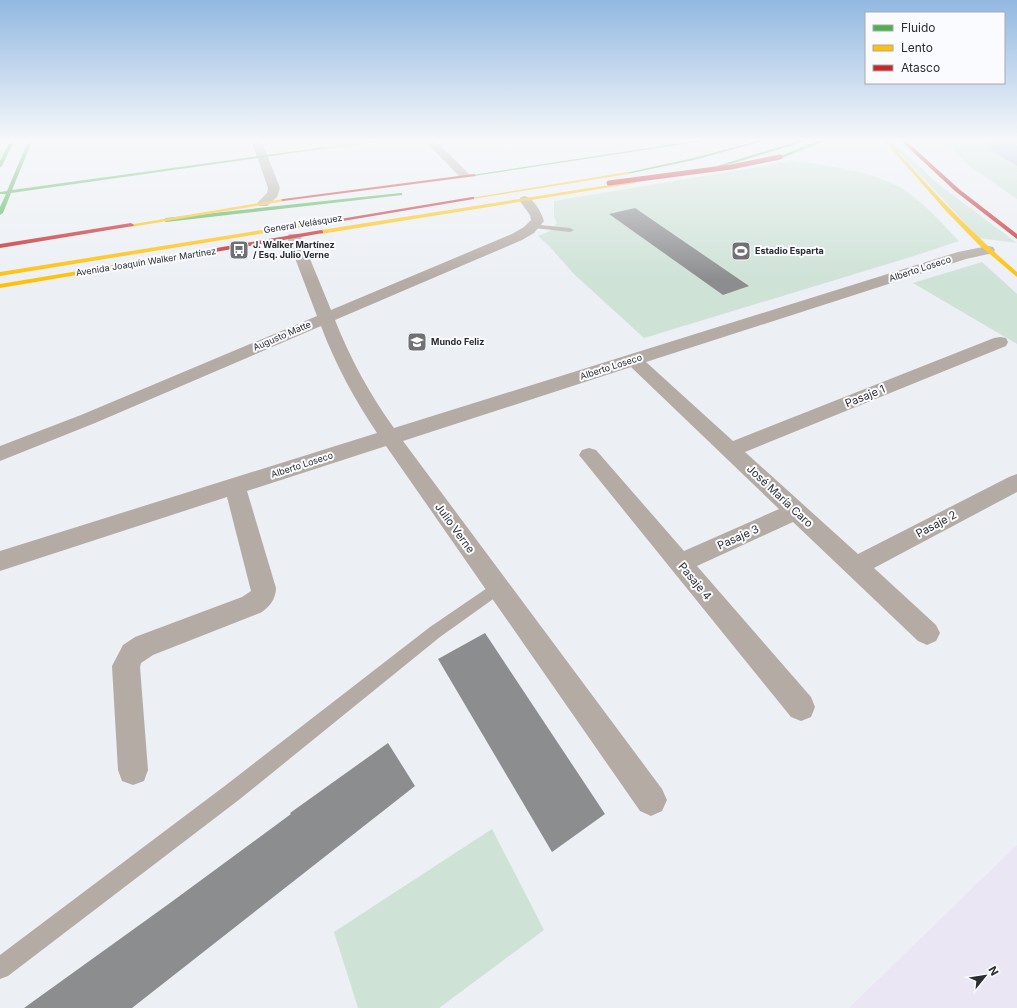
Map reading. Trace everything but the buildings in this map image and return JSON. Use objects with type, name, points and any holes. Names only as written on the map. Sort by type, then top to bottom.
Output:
[{"type":"main road","points":[[0,212],[12,186]]},
{"type":"main road","points":[[0,193],[53,186]]},
{"type":"main road","points":[[0,246],[263,203],[385,186]]},
{"type":"main road","name":"General Velásquez","points":[[0,274],[540,186]]},
{"type":"main road","points":[[468,198],[580,186]]},
{"type":"main road","name":"Avenida Joaquín Walker Martínez","points":[[0,286],[611,186]]},
{"type":"main road","points":[[924,186],[932,196],[995,251],[1017,275]]},
{"type":"main road","points":[[952,186],[1017,236]]},
{"type":"main road","name":"General Velásquez","points":[[166,220],[411,194],[268,218]]},
{"type":"street","points":[[263,203],[271,197],[274,191],[272,186]]},
{"type":"street","points":[[524,200],[536,215],[538,221],[534,226]]},
{"type":"street","name":"Augusto Matte","points":[[0,454],[66,429],[517,237],[534,226]]},
{"type":"street","name":"Julio Verne","points":[[294,237],[336,344],[367,404],[651,800]]},
{"type":"street","name":"Alberto Loseco","points":[[0,561],[963,255],[995,251]]},
{"type":"street","name":"Pasaje 1","points":[[730,450],[1000,342]]},
{"type":"street","name":"José María Caro","points":[[634,360],[926,633]]},
{"type":"street","name":"Pasaje 4","points":[[589,455],[801,707]]},
{"type":"street","name":"Pasaje 2","points":[[855,567],[1017,482]]},
{"type":"street","points":[[133,770],[126,666],[132,654],[144,646],[251,605],[257,602],[264,593],[264,588],[235,486]]},
{"type":"street","name":"Pasaje 3","points":[[680,563],[795,511]]},
{"type":"lane","points":[[534,226],[570,230]]},
{"type":"lane","points":[[0,968],[226,797],[435,632],[498,588]]},
{"type":"shaded area","points":[[1017,845],[1017,1008],[849,1008]]},
{"type":"green space","name":"Estadio Esparta","points":[[644,186],[898,186],[925,206],[959,241],[644,338],[574,274],[538,236],[550,231],[557,223],[554,217],[554,201]]},
{"type":"green space","points":[[931,186],[941,186],[1017,243],[979,238]]},
{"type":"green space","points":[[998,186],[1017,186],[1017,199]]},
{"type":"green space","points":[[982,262],[1017,294],[1017,344],[913,283]]},
{"type":"green space","points":[[492,829],[544,930],[439,1008],[358,1008],[334,932]]},
{"type":"traffic: fast","points":[[0,213],[11,186]]},
{"type":"traffic: fast","points":[[0,193],[50,186]]},
{"type":"traffic: fast","points":[[166,220],[400,194]]},
{"type":"traffic: slow","points":[[472,198],[546,186]]},
{"type":"traffic: slow","points":[[321,232],[609,186]]},
{"type":"traffic: slow","points":[[926,186],[964,227],[1017,275]]},
{"type":"traffic: slow","points":[[131,225],[283,200]]},
{"type":"traffic: slow","points":[[0,274],[337,220]]},
{"type":"traffic: slow","points":[[0,286],[187,255]]},
{"type":"traffic: jam","points":[[283,200],[390,186]]},
{"type":"traffic: jam","points":[[953,186],[1017,237]]},
{"type":"traffic: jam","points":[[337,220],[472,198]]},
{"type":"traffic: jam","points":[[0,246],[131,225]]},
{"type":"traffic: jam","points":[[187,255],[321,232]]},
{"type":"place","name":"J. Walker Martínez / Esq. Julio Verne","points":[[239,250]]},
{"type":"place","name":"Estadio Esparta","points":[[741,251]]},
{"type":"place","name":"Mundo Feliz","points":[[417,342]]}]
